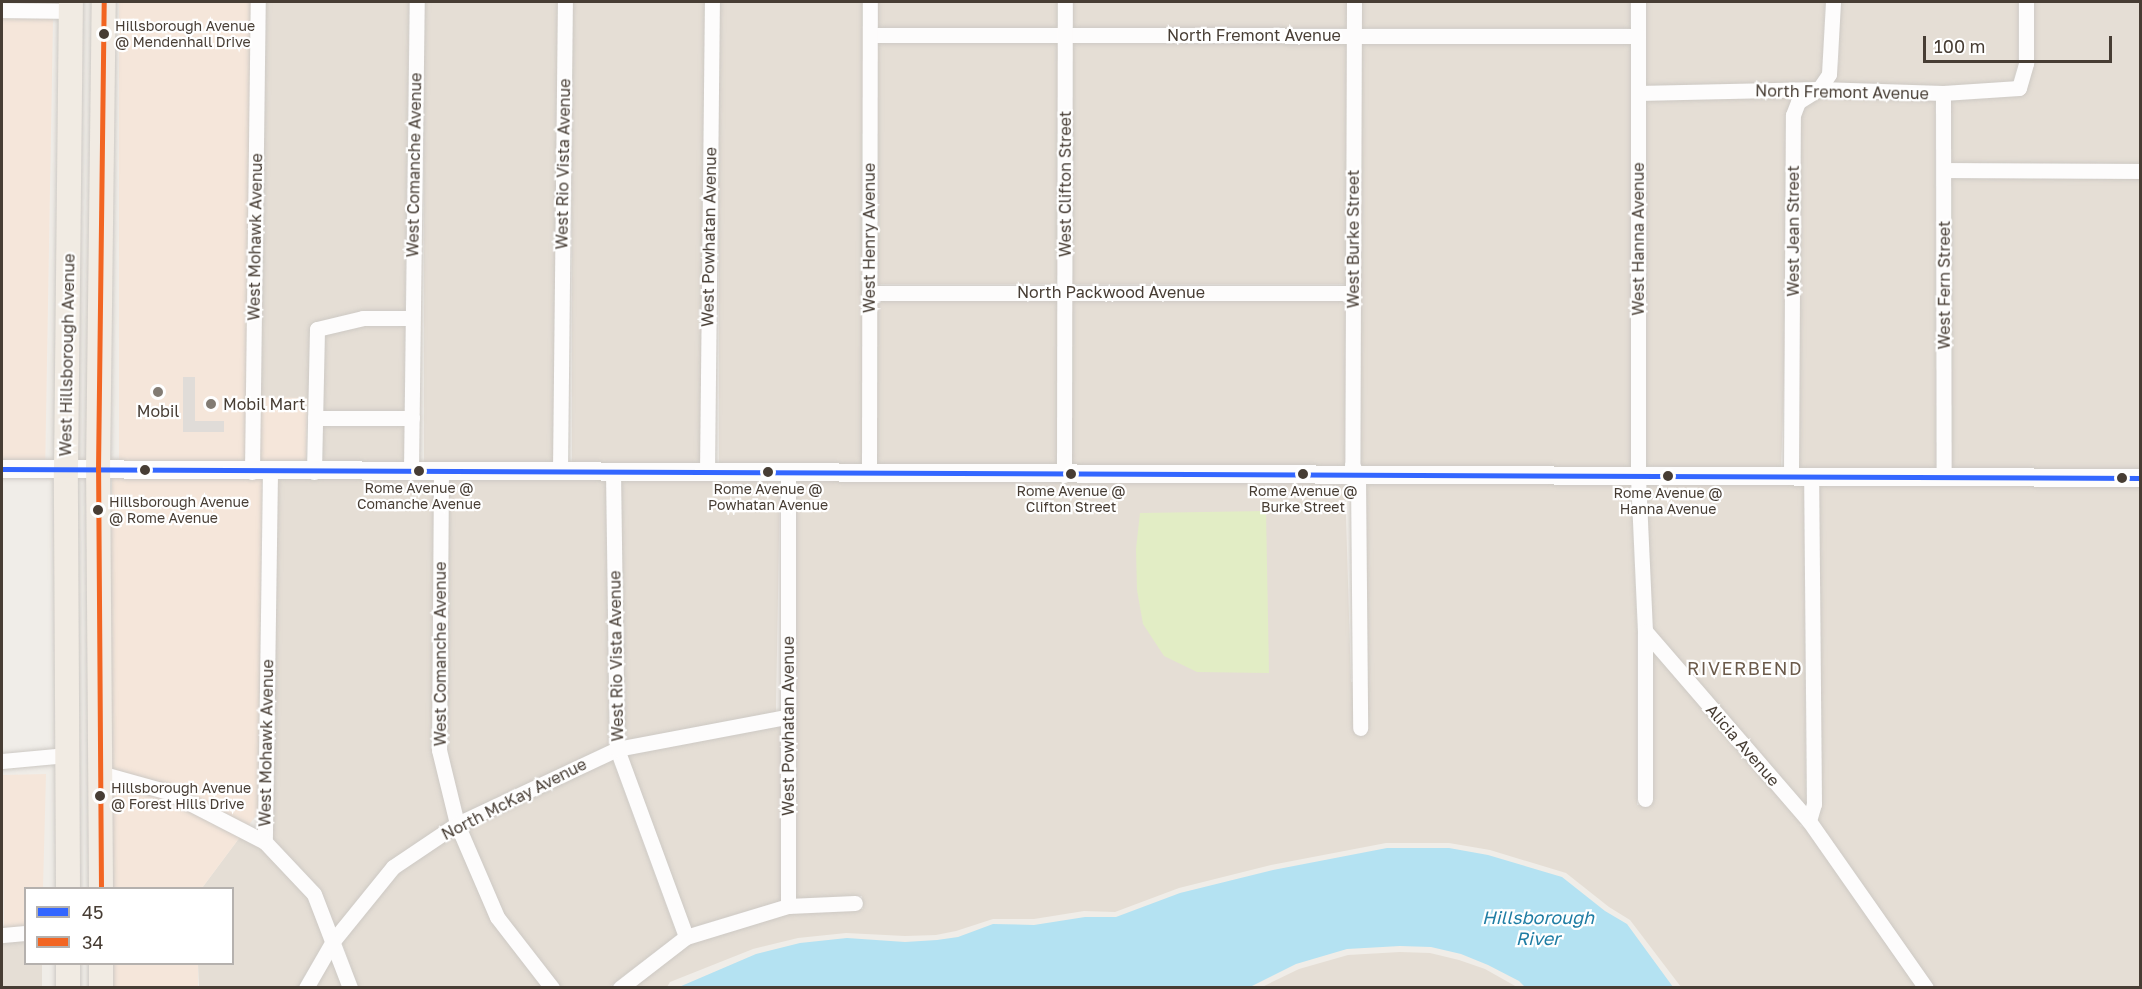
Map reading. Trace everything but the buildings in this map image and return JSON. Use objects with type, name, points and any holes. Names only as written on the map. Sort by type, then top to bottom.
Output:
[{"type":"main road","name":"West Hillsborough Avenue","points":[[101,887],[98,470],[104,2]]},
{"type":"main road","name":"West Hillsborough Avenue","points":[[68,887],[66,471],[70,6]]},
{"type":"main road","points":[[70,6],[88,40],[89,122],[93,145],[103,165]]},
{"type":"main road","points":[[66,646],[84,696],[86,752],[100,773]]},
{"type":"main road","points":[[67,755],[86,792],[87,887]]},
{"type":"main road","points":[[68,965],[69,987]]},
{"type":"main road","points":[[101,965],[101,987]]},
{"type":"street","name":"West Mohawk Avenue","points":[[258,2],[265,842],[314,894],[350,987]]},
{"type":"street","name":"West Comanche Avenue","points":[[411,472],[417,2]]},
{"type":"street","name":"West Rio Vista Avenue","points":[[560,471],[565,2]]},
{"type":"street","name":"West Powhatan Avenue","points":[[707,473],[712,2]]},
{"type":"street","name":"West Henry Avenue","points":[[868,474],[870,2]]},
{"type":"street","name":"West Clifton Street","points":[[1064,475],[1065,2]]},
{"type":"street","name":"West Burke Street","points":[[1354,2],[1352,465],[1358,476],[1360,728]]},
{"type":"street","name":"West Hanna Avenue","points":[[1638,2],[1638,477]]},
{"type":"street","name":"West Jean Street","points":[[1791,477],[1793,115],[1798,102],[1819,89],[1829,74],[1833,2]]},
{"type":"street","name":"North Fremont Avenue","points":[[1638,93],[1819,89],[1943,93],[2019,88],[2026,63],[2026,2]]},
{"type":"street","points":[[2,10],[70,6]]},
{"type":"street","name":"North Fremont Avenue","points":[[870,35],[1638,36]]},
{"type":"street","name":"West Fern Street","points":[[1943,93],[1944,477]]},
{"type":"street","points":[[1944,170],[2140,171]]},
{"type":"street","name":"North Packwood Avenue","points":[[869,293],[1065,291],[1353,293]]},
{"type":"street","points":[[314,472],[318,329],[363,318],[412,318]]},
{"type":"street","points":[[315,418],[412,418]]},
{"type":"street","points":[[2,469],[261,472],[613,471],[788,474],[2140,478]]},
{"type":"street","name":"West Rio Vista Avenue","points":[[613,471],[617,749],[686,937]]},
{"type":"street","name":"West Comanche Avenue","points":[[441,472],[439,750],[457,824],[497,917],[552,987]]},
{"type":"street","name":"West Powhatan Avenue","points":[[788,474],[788,906]]},
{"type":"street","points":[[1638,477],[1645,631],[1645,799]]},
{"type":"street","points":[[1809,821],[1814,804],[1811,477]]},
{"type":"street","name":"Alicia Avenue","points":[[1645,631],[1809,821],[1926,987]]},
{"type":"street","name":"North McKay Avenue","points":[[306,987],[333,941],[393,867],[457,824],[617,749],[787,717]]},
{"type":"street","points":[[2,761],[67,755]]},
{"type":"street","points":[[100,773],[168,792],[265,842]]},
{"type":"street","points":[[620,987],[686,937],[788,906],[855,903]]},
{"type":"street","points":[[2,935],[24,933]]},
{"type":"shaded area","points":[[119,2],[251,2],[251,464],[119,464]]},
{"type":"shaded area","points":[[266,2],[409,2],[405,312],[315,323],[308,408],[307,398],[261,401]]},
{"type":"shaded area","points":[[424,2],[558,2],[558,466],[424,466]]},
{"type":"shaded area","points":[[572,2],[705,2],[705,465],[572,465]]},
{"type":"shaded area","points":[[719,2],[863,2],[863,467],[719,467]]},
{"type":"shaded area","points":[[878,2],[1058,2],[1058,29],[878,29]]},
{"type":"shaded area","points":[[1073,2],[1347,2],[1347,28],[1073,28]]},
{"type":"shaded area","points":[[1361,2],[1630,2],[1630,28],[1361,28]]},
{"type":"shaded area","points":[[1645,2],[1825,2],[1822,72],[1815,83],[1645,86]]},
{"type":"shaded area","points":[[1840,2],[2018,2],[2018,62],[2013,82],[1942,87],[1831,83],[1839,62]]},
{"type":"shaded area","points":[[2033,2],[2140,2],[2140,164],[1951,164],[1950,99],[2020,95],[2033,69]]},
{"type":"shaded area","points":[[2,17],[53,18],[45,462],[2,461]]},
{"type":"shaded area","points":[[878,41],[1058,41],[1058,284],[878,284]]},
{"type":"shaded area","points":[[1073,41],[1347,41],[1347,284],[1073,284]]},
{"type":"shaded area","points":[[1361,41],[1631,41],[1631,470],[1361,470]]},
{"type":"shaded area","points":[[1645,91],[1794,96],[1781,471],[1632,466]]},
{"type":"shaded area","points":[[1821,96],[1935,100],[1936,471],[1799,471],[1800,116],[1804,106]]},
{"type":"shaded area","points":[[1951,177],[2140,177],[2140,471],[1951,471]]},
{"type":"shaded area","points":[[876,298],[1057,298],[1057,468],[876,468]]},
{"type":"shaded area","points":[[1072,298],[1346,298],[1346,468],[1072,468]]},
{"type":"shaded area","points":[[364,324],[405,325],[404,466],[321,465],[325,334]]},
{"type":"shaded area","points":[[183,377],[195,377],[195,421],[224,421],[224,432],[183,432]]},
{"type":"shaded area","points":[[261,397],[307,398],[306,465],[260,464]]},
{"type":"shaded area","points":[[112,477],[262,478],[258,813],[248,826],[108,769]]},
{"type":"shaded area","points":[[277,478],[434,479],[432,750],[449,821],[336,928],[320,889],[272,839]]},
{"type":"shaded area","points":[[448,478],[606,478],[609,745],[462,814],[447,749]]},
{"type":"shaded area","points":[[620,478],[780,481],[775,744],[615,741]]},
{"type":"shaded area","points":[[795,480],[1345,483],[1351,682],[1364,682],[1359,483],[1631,483],[1637,631],[1637,805],[1652,805],[1652,650],[1801,822],[1800,826],[1804,827],[1917,987],[1681,987],[1630,920],[1609,907],[1566,873],[1490,850],[1449,843],[1386,843],[1271,865],[1179,888],[1115,912],[1084,911],[1034,919],[993,919],[936,935],[846,933],[798,938],[753,949],[670,982],[667,987],[631,988],[689,942],[790,912],[863,909],[862,896],[796,899]]},
{"type":"shaded area","points":[[1646,483],[1804,484],[1806,807],[1652,629]]},
{"type":"shaded area","points":[[1818,484],[2140,485],[2140,987],[1934,987],[1817,820],[1822,804]]},
{"type":"shaded area","points":[[780,725],[781,901],[690,928],[626,754]]},
{"type":"shaded area","points":[[612,758],[677,935],[609,987],[561,987],[504,914],[466,827]]},
{"type":"shaded area","points":[[46,774],[43,887],[24,887],[24,926],[4,928],[2,775]]},
{"type":"shaded area","points":[[108,783],[165,798],[240,837],[203,887],[110,887]]},
{"type":"shaded area","points":[[453,835],[543,987],[358,987],[342,942],[399,872]]},
{"type":"shaded area","points":[[240,837],[260,847],[307,897],[325,941],[298,987],[199,987],[198,965],[234,965],[234,887],[203,887]]},
{"type":"shaded area","points":[[24,939],[24,965],[42,965],[42,987],[2,987],[2,942]]},
{"type":"shaded area","points":[[1430,953],[1459,960],[1485,969],[1517,987],[1262,987],[1299,969],[1348,955]]},
{"type":"shaded area","points":[[332,958],[342,987],[315,987]]},
{"type":"shaded area","points":[[110,965],[198,965],[198,987],[110,987]]},
{"type":"green space","points":[[1266,511],[1269,673],[1197,672],[1164,656],[1143,624],[1137,590],[1136,549],[1140,513]]},
{"type":"water","name":"Hillsborough River","points":[[1387,848],[1449,848],[1488,855],[1562,877],[1605,911],[1627,924],[1673,987],[1525,987],[1519,981],[1488,965],[1461,954],[1431,947],[1400,946],[1347,949],[1296,964],[1250,987],[679,987],[756,954],[800,943],[847,938],[905,942],[937,940],[958,937],[993,924],[1034,925],[1085,917],[1116,917],[1180,893],[1273,870]]},
{"type":"transit line","name":"34","points":[[101,887],[98,470],[104,2]]},
{"type":"transit line","name":"45","points":[[2,469],[2140,478]]},
{"type":"place","name":"Hillsborough Avenue @ Mendenhall Drive","points":[[104,34]]},
{"type":"place","name":"Mobil","points":[[158,392]]},
{"type":"place","name":"Mobil Mart","points":[[211,404]]},
{"type":"place","name":"Rome Avenue @ Comanche Avenue","points":[[419,471]]},
{"type":"place","name":"Rome Avenue @ Powhatan Avenue","points":[[768,472]]},
{"type":"place","name":"Rome Avenue @ Clifton Street","points":[[1071,474]]},
{"type":"place","name":"Rome Avenue @ Burke Street","points":[[1303,474]]},
{"type":"place","name":"Rome Avenue @ Hanna Avenue","points":[[1668,476]]},
{"type":"place","name":"Hillsborough Avenue @ Rome Avenue","points":[[98,510]]},
{"type":"place","name":"Hillsborough Avenue @ Forest Hills Drive","points":[[100,796]]},
{"type":"district","name":"RIVERBEND","points":[[1745,668]]}]
